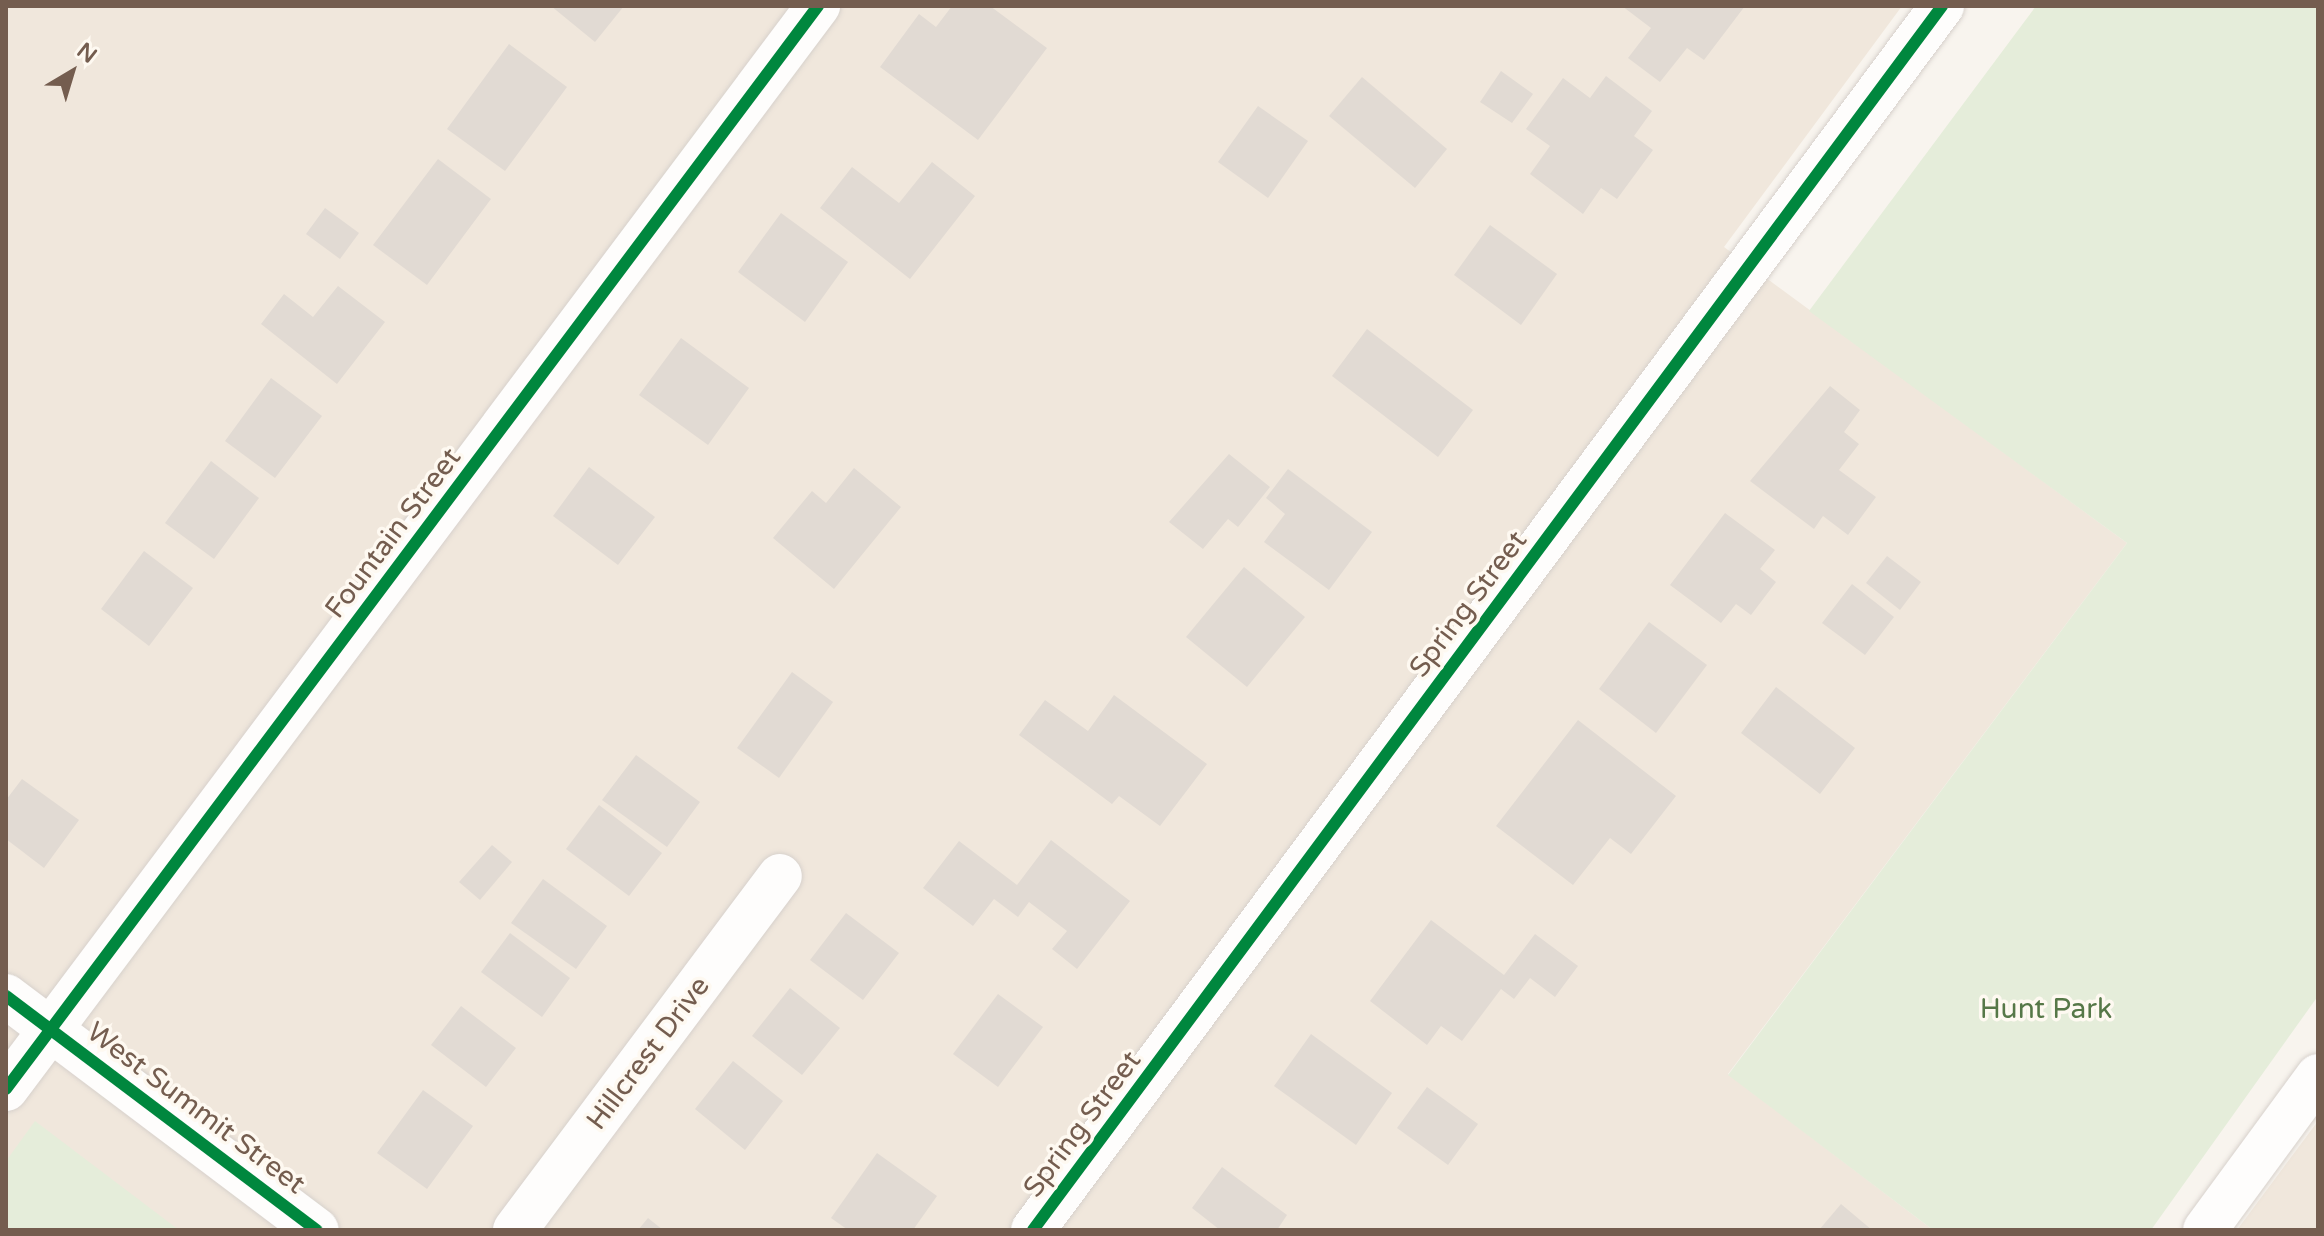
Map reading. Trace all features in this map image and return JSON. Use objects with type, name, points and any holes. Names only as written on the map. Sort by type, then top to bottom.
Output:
[{"type":"street","name":"Fountain Street","points":[[6,1089],[818,6]]},
{"type":"street","name":"Spring Street","points":[[1033,1230],[1942,6]]},
{"type":"street","name":"Hillcrest Drive","points":[[515,1230],[780,876]]},
{"type":"street","name":"West Summit Street","points":[[6,996],[317,1230]]},
{"type":"street","points":[[2205,1230],[2318,1076]]},
{"type":"shaded area","points":[[6,6],[1902,6],[1724,247],[2127,543],[1728,1074],[1933,1230],[6,1230]]},
{"type":"shaded area","points":[[2318,1121],[2318,1230],[2237,1230]]},
{"type":"green space","name":"Hunt Park","points":[[2036,6],[2318,6],[2318,996],[2151,1230],[1933,1230],[1728,1075],[2127,543],[1809,311]]},
{"type":"green space","points":[[35,1121],[179,1230],[6,1230],[6,1161]]},
{"type":"building","points":[[551,6],[624,6],[595,42]]},
{"type":"building","points":[[952,6],[990,6],[1047,48],[978,140],[880,67],[919,14],[936,27]]},
{"type":"building","points":[[1622,6],[1745,6],[1704,60],[1687,48],[1660,82],[1628,58],[1651,28]]},
{"type":"building","points":[[509,44],[567,87],[505,171],[447,129]]},
{"type":"building","points":[[1501,71],[1533,94],[1512,123],[1480,102]]},
{"type":"building","points":[[1606,76],[1652,111],[1634,136],[1653,150],[1617,199],[1601,188],[1583,214],[1530,174],[1550,146],[1526,129],[1563,78],[1590,98]]},
{"type":"building","points":[[1362,77],[1447,149],[1415,188],[1329,116]]},
{"type":"building","points":[[1258,106],[1308,141],[1268,198],[1218,162]]},
{"type":"building","points":[[438,159],[491,199],[427,285],[373,245]]},
{"type":"building","points":[[932,162],[975,196],[910,279],[820,208],[852,167],[899,203]]},
{"type":"building","points":[[325,208],[359,233],[340,259],[306,234]]},
{"type":"building","points":[[781,213],[848,262],[805,322],[738,272]]},
{"type":"building","points":[[1490,225],[1557,274],[1521,325],[1454,275]]},
{"type":"building","points":[[338,286],[385,322],[337,384],[261,324],[284,294],[313,317]]},
{"type":"building","points":[[1367,329],[1473,410],[1438,457],[1332,376]]},
{"type":"building","points":[[681,338],[749,388],[708,445],[639,395]]},
{"type":"building","points":[[271,378],[322,416],[275,478],[225,441]]},
{"type":"building","points":[[1830,386],[1860,410],[1844,432],[1859,444],[1839,470],[1876,497],[1848,535],[1823,516],[1814,529],[1750,481]]},
{"type":"building","points":[[1229,454],[1270,487],[1238,527],[1228,519],[1203,549],[1169,522]]},
{"type":"building","points":[[211,461],[259,498],[214,559],[165,523]]},
{"type":"building","points":[[589,467],[655,517],[618,565],[553,516]]},
{"type":"building","points":[[854,468],[901,507],[834,589],[773,538],[812,491],[826,503]]},
{"type":"building","points":[[1288,469],[1372,532],[1329,590],[1264,542],[1285,514],[1266,498]]},
{"type":"building","points":[[1725,513],[1775,550],[1760,569],[1776,582],[1751,615],[1736,604],[1721,623],[1670,585]]},
{"type":"building","points":[[144,551],[193,588],[149,646],[101,609]]},
{"type":"building","points":[[1887,556],[1921,582],[1900,610],[1866,583]]},
{"type":"building","points":[[1244,567],[1305,617],[1247,687],[1186,637]]},
{"type":"building","points":[[1852,584],[1894,617],[1865,655],[1822,623]]},
{"type":"building","points":[[1649,622],[1707,665],[1656,733],[1599,689]]},
{"type":"building","points":[[792,672],[833,702],[779,778],[737,748]]},
{"type":"building","points":[[1776,687],[1855,748],[1820,794],[1741,733]]},
{"type":"building","points":[[1114,695],[1207,764],[1160,826],[1119,796],[1112,804],[1019,735],[1045,700],[1088,731]]},
{"type":"building","points":[[1578,720],[1676,796],[1631,854],[1610,838],[1573,885],[1496,826]]},
{"type":"building","points":[[636,755],[700,802],[667,847],[602,800]]},
{"type":"building","points":[[22,779],[79,820],[44,868],[6,839],[6,800]]},
{"type":"building","points":[[599,805],[662,853],[629,896],[566,849]]},
{"type":"building","points":[[1051,840],[1130,901],[1077,969],[1052,949],[1067,931],[1029,902],[1018,917],[994,899],[973,926],[923,888],[959,841],[1017,885]]},
{"type":"building","points":[[492,845],[512,862],[480,900],[459,882]]},
{"type":"building","points":[[543,879],[607,926],[576,969],[511,923]]},
{"type":"building","points":[[846,913],[899,953],[863,1000],[810,960]]},
{"type":"building","points":[[1431,920],[1504,975],[1535,934],[1578,966],[1555,997],[1530,978],[1514,999],[1501,989],[1462,1041],[1441,1026],[1427,1045],[1370,1001]]},
{"type":"building","points":[[510,933],[570,978],[542,1017],[481,972]]},
{"type":"building","points":[[790,988],[840,1028],[802,1075],[752,1036]]},
{"type":"building","points":[[998,994],[1043,1027],[998,1087],[953,1054]]},
{"type":"building","points":[[461,1006],[516,1048],[486,1087],[431,1045]]},
{"type":"building","points":[[1311,1034],[1392,1093],[1356,1145],[1274,1086]]},
{"type":"building","points":[[733,1061],[783,1101],[745,1150],[695,1109]]},
{"type":"building","points":[[1427,1087],[1478,1124],[1448,1165],[1397,1128]]},
{"type":"building","points":[[423,1090],[473,1126],[427,1189],[377,1153]]},
{"type":"building","points":[[877,1153],[937,1196],[913,1230],[848,1230],[831,1218]]},
{"type":"building","points":[[1222,1167],[1287,1215],[1277,1230],[1220,1230],[1192,1208]]},
{"type":"building","points":[[1841,1204],[1872,1230],[1819,1230]]},
{"type":"building","points":[[648,1218],[663,1230],[638,1230]]},
{"type":"cycle path","points":[[6,1089],[818,6]]},
{"type":"cycle path","points":[[1033,1230],[1942,6]]},
{"type":"cycle path","points":[[6,996],[317,1230]]}]
